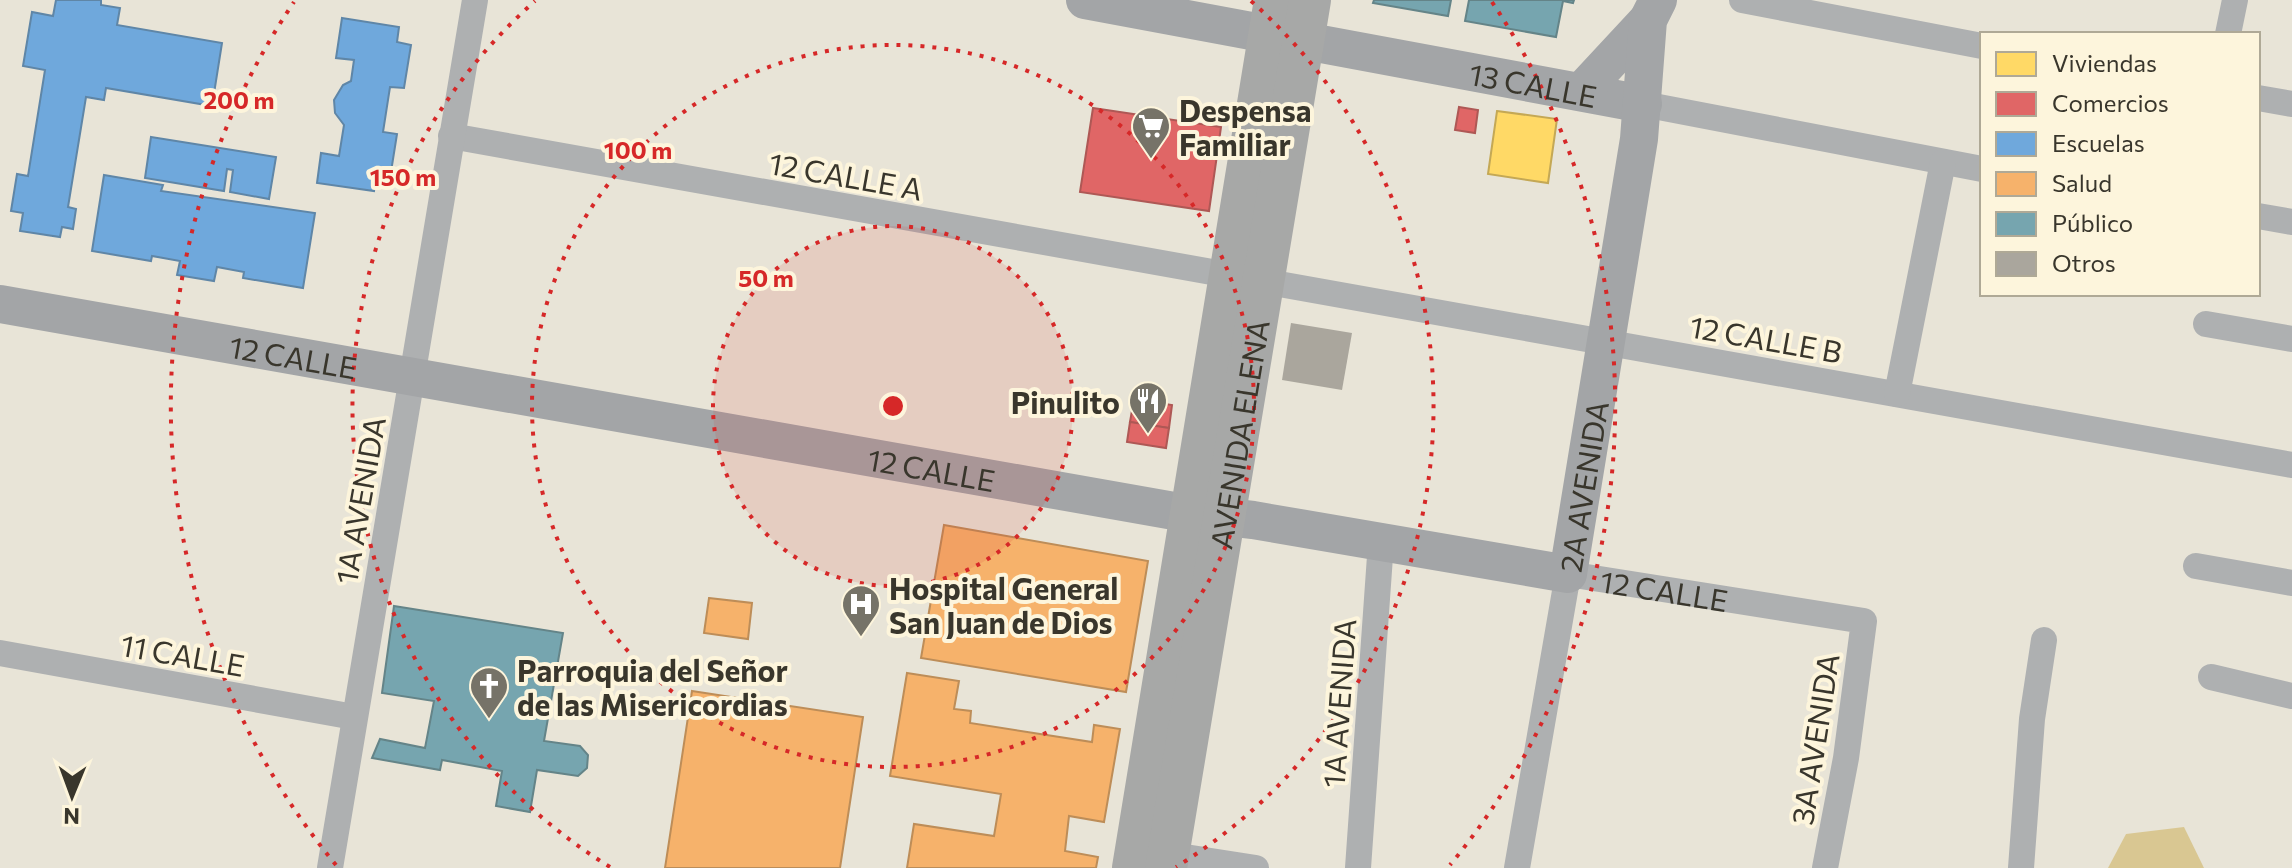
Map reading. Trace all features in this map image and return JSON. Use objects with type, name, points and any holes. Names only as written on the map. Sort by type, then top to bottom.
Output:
[{"type":"main road","name":"AVENIDA ELENA","points":[[1151,860],[1290,18]]},
{"type":"street","name":"1A AVENIDA","points":[[330,868],[475,0]]},
{"type":"street","name":"13 CALLE","points":[[1085,0],[1290,18],[1582,91],[1980,169]]},
{"type":"street","points":[[1742,0],[1980,46]]},
{"type":"street","points":[[2228,32],[2235,0]]},
{"type":"street","points":[[1582,91],[1653,10]]},
{"type":"street","name":"2A AVENIDA","points":[[1517,868],[1608,342],[1643,104],[1653,10]]},
{"type":"street","points":[[2260,98],[2292,104]]},
{"type":"street","name":"12 CALLE A","points":[[451,136],[1246,279]]},
{"type":"street","points":[[1897,394],[1943,162]]},
{"type":"street","points":[[2260,216],[2292,222]]},
{"type":"street","name":"12 CALLE B","points":[[1246,279],[2292,465]]},
{"type":"street","name":"12 CALLE","points":[[0,304],[1208,515],[1864,621]]},
{"type":"street","points":[[2206,324],[2292,339]]},
{"type":"street","name":"1A AVENIDA","points":[[1358,868],[1381,542]]},
{"type":"street","points":[[2196,566],[2292,583]]},
{"type":"street","name":"3A AVENIDA","points":[[1825,868],[1846,758],[1864,621]]},
{"type":"street","points":[[2021,868],[2032,719],[2044,640]]},
{"type":"street","name":"11 CALLE","points":[[0,653],[354,717]]},
{"type":"street","points":[[2211,677],[2292,696]]},
{"type":"street","points":[[1151,860],[1256,868]]},
{"type":"shaded area","points":[[2184,827],[2204,868],[2108,868],[2126,834]]},
{"type":"building: Viviendas","points":[[1497,111],[1557,119],[1548,183],[1488,174]]},
{"type":"building: Comercios","points":[[1459,107],[1478,110],[1475,133],[1455,130]]},
{"type":"building: Comercios","name":"Despensa Familiar","points":[[1093,108],[1221,127],[1209,211],[1080,192]]},
{"type":"building: Comercios","points":[[1134,399],[1172,405],[1169,428],[1130,422]]},
{"type":"building: Comercios","name":"Pinulito","points":[[1130,422],[1169,428],[1166,448],[1127,442]]},
{"type":"building: Escuelas","points":[[56,0],[101,0],[101,5],[120,8],[117,25],[222,43],[212,106],[106,88],[104,100],[86,97],[68,207],[76,209],[73,229],[62,227],[60,237],[20,231],[23,213],[11,211],[17,174],[28,176],[45,70],[23,66],[32,12],[53,16]]},
{"type":"building: Escuelas","points":[[342,18],[399,27],[397,42],[411,45],[404,88],[390,87],[383,132],[397,134],[390,178],[376,176],[374,191],[317,183],[321,153],[339,156],[344,125],[335,113],[334,100],[343,85],[351,81],[354,60],[336,58]]},
{"type":"building: Escuelas","points":[[151,137],[276,157],[269,199],[230,192],[233,170],[227,169],[224,191],[145,178]]},
{"type":"building: Escuelas","points":[[104,175],[163,185],[161,191],[315,213],[303,288],[243,278],[244,272],[217,267],[214,281],[177,275],[180,261],[152,256],[151,261],[92,251]]},
{"type":"building: Salud","points":[[944,525],[1148,561],[1126,692],[921,658]]},
{"type":"building: Salud","points":[[709,598],[752,603],[748,639],[704,633]]},
{"type":"building: Salud","points":[[907,673],[959,681],[954,709],[971,711],[970,723],[1092,742],[1094,725],[1120,729],[1104,822],[1069,816],[1065,851],[1098,857],[1096,868],[907,868],[914,824],[994,836],[1001,794],[890,776]]},
{"type":"building: Salud","points":[[692,691],[863,717],[840,868],[665,868]]},
{"type":"building: Público","points":[[1374,0],[1451,0],[1448,16],[1373,3]]},
{"type":"building: Público","points":[[1469,0],[1574,0],[1573,3],[1563,1],[1556,37],[1465,21]]},
{"type":"building: Público","name":"Parroquia del Señor de las Misericordias","points":[[394,606],[563,633],[544,741],[580,746],[588,755],[587,768],[578,776],[537,770],[530,812],[496,806],[502,771],[442,760],[440,770],[372,758],[380,739],[425,748],[434,701],[382,693]]},
{"type":"building: Otros","points":[[1291,323],[1352,333],[1342,390],[1282,380]]},
{"type":"place","name":"Despensa Familiar","points":[[1151,160]]},
{"type":"place","name":"Pinulito","points":[[1148,435]]},
{"type":"place","name":"Hospital General San Juan de Dios","points":[[861,638]]},
{"type":"place","name":"Parroquia del Señor de las Misericordias","points":[[489,720]]}]
